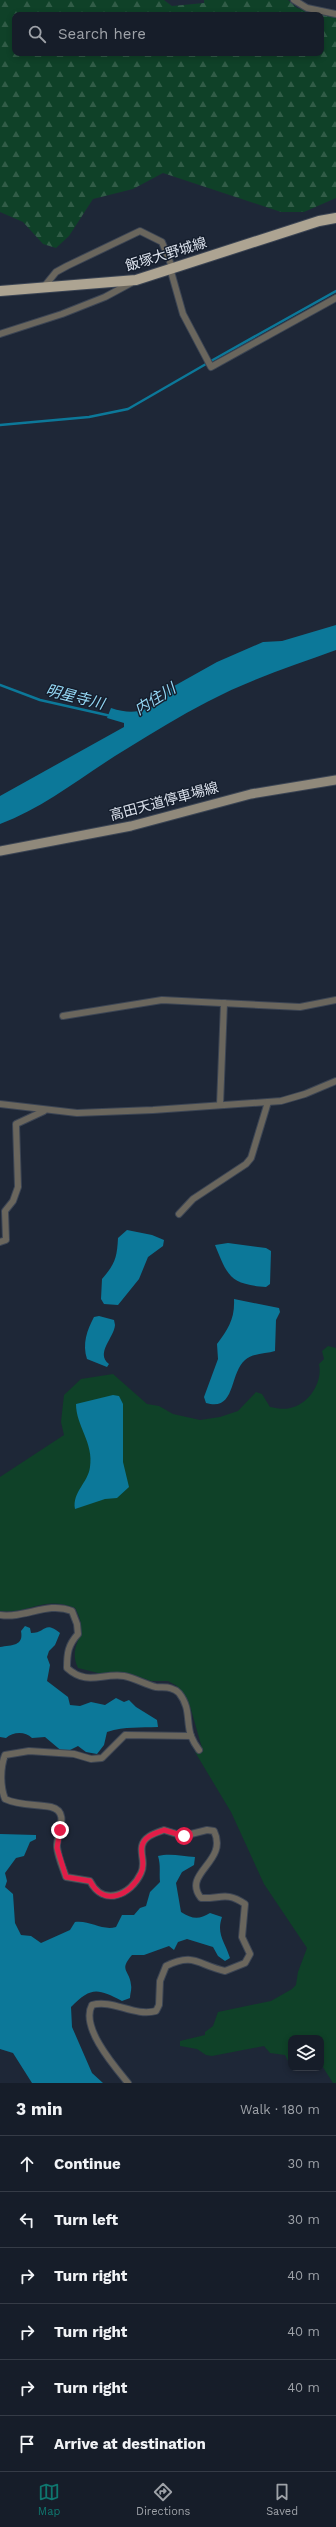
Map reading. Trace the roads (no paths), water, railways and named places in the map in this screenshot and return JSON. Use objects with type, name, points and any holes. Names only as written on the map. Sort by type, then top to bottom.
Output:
[{"type":"main road","name":"飯塚大野城線","points":[[0,291],[136,280],[319,221],[336,218]]},
{"type":"main road","name":"高田天道停車場線","points":[[0,851],[131,826],[251,794],[336,780]]},
{"type":"street","points":[[294,0],[308,8],[336,14]]},
{"type":"street","points":[[42,288],[56,272],[140,231],[162,242],[171,268],[183,314],[211,367],[336,298]]},
{"type":"street","points":[[0,334],[91,302],[136,280]]},
{"type":"street","points":[[63,1016],[162,1000],[300,1007],[335,1002]]},
{"type":"street","points":[[220,1105],[224,1003]]},
{"type":"street","points":[[0,1104],[77,1113],[268,1102],[305,1094],[336,1081]]},
{"type":"street","points":[[179,1214],[193,1199],[246,1164],[251,1158],[268,1102]]},
{"type":"street","points":[[0,1242],[6,1240],[5,1211],[18,1193],[16,1124],[45,1110]]},
{"type":"street","points":[[0,1615],[52,1607],[62,1607],[72,1611],[77,1624],[78,1634],[71,1641],[67,1652],[67,1668],[75,1675],[87,1679],[108,1676],[125,1676],[155,1686],[170,1687],[178,1692],[187,1706],[191,1736],[199,1750]]},
{"type":"street","points":[[128,2083],[105,2055],[89,2021],[88,2012],[92,2005],[101,2002],[146,2014],[156,2012],[160,1981],[166,1966],[180,1959],[193,1959],[225,1971],[245,1964],[250,1954],[242,1937],[245,1904],[234,1897],[223,1895],[213,1899],[201,1898],[195,1891],[195,1882],[210,1864],[217,1845],[214,1831],[207,1830],[184,1836],[164,1830],[146,1839],[142,1846],[144,1864],[141,1874],[130,1887],[118,1896],[108,1897],[94,1889],[90,1881],[66,1877],[57,1848],[63,1822],[60,1814],[53,1808],[16,1805],[5,1799],[1,1790],[1,1762],[5,1755],[29,1751],[74,1754],[91,1759],[102,1758],[125,1735],[191,1736]]},
{"type":"water","points":[[336,625],[336,650],[254,680],[207,702],[177,718],[128,748],[50,799],[17,817],[0,824],[0,796],[124,727],[124,723],[107,718],[111,708],[132,712],[149,708],[162,701],[167,690],[217,662],[263,642],[282,641]]},
{"type":"water","points":[[127,1230],[152,1235],[164,1240],[163,1246],[148,1257],[139,1279],[118,1305],[104,1304],[101,1299],[102,1279],[110,1269],[114,1260],[117,1251],[118,1238]]},
{"type":"water","points":[[228,1243],[266,1248],[271,1251],[270,1284],[266,1287],[254,1286],[237,1281],[232,1277],[223,1265],[215,1245]]},
{"type":"water","points":[[234,1299],[279,1308],[280,1312],[276,1320],[275,1351],[255,1355],[245,1360],[236,1374],[227,1397],[222,1402],[216,1404],[206,1403],[204,1397],[218,1359],[217,1344],[232,1318]]},
{"type":"water","points":[[99,1316],[114,1320],[115,1325],[104,1350],[105,1360],[109,1364],[107,1367],[87,1359],[85,1348],[89,1327],[94,1317]]},
{"type":"water","points":[[113,1395],[119,1396],[123,1404],[123,1462],[129,1487],[117,1498],[105,1499],[75,1509],[78,1492],[89,1473],[91,1458],[90,1450],[79,1420],[76,1404]]},
{"type":"water","points":[[25,1626],[30,1628],[31,1633],[48,1627],[55,1629],[60,1633],[55,1645],[49,1651],[47,1657],[50,1665],[47,1681],[68,1697],[70,1705],[80,1706],[91,1702],[105,1705],[116,1698],[124,1702],[129,1700],[136,1707],[157,1720],[158,1727],[127,1728],[107,1732],[104,1745],[97,1754],[86,1752],[78,1746],[64,1753],[45,1737],[32,1738],[23,1733],[12,1734],[6,1738],[0,1737],[0,1647],[13,1645],[19,1642],[21,1640],[21,1631]]},
{"type":"water","points":[[0,1834],[36,1835],[36,1839],[30,1842],[24,1856],[16,1858],[5,1873],[7,1881],[5,1887],[13,1894],[15,1923],[21,1935],[31,1936],[41,1943],[70,1930],[75,1922],[86,1922],[101,1927],[111,1928],[116,1927],[122,1915],[134,1915],[140,1908],[146,1906],[150,1892],[160,1882],[160,1866],[158,1856],[162,1855],[195,1857],[194,1865],[182,1872],[176,1883],[181,1912],[196,1918],[210,1913],[222,1917],[220,1928],[222,1938],[230,1958],[225,1961],[218,1956],[213,1947],[187,1939],[178,1942],[174,1950],[169,1946],[144,1955],[132,1955],[125,1968],[130,1980],[130,1998],[122,2001],[100,1992],[95,1992],[84,1996],[71,2007],[72,2027],[92,2073],[103,2083],[32,2083],[13,2053],[0,2049]]},
{"type":"waterway","points":[[211,361],[336,291]]},
{"type":"waterway","points":[[0,425],[89,417],[128,409],[206,364]]},
{"type":"waterway","name":"明星寺川","points":[[0,685],[40,700],[111,716]]},
{"type":"water label","name":"内住川","points":[[155,699]]}]
